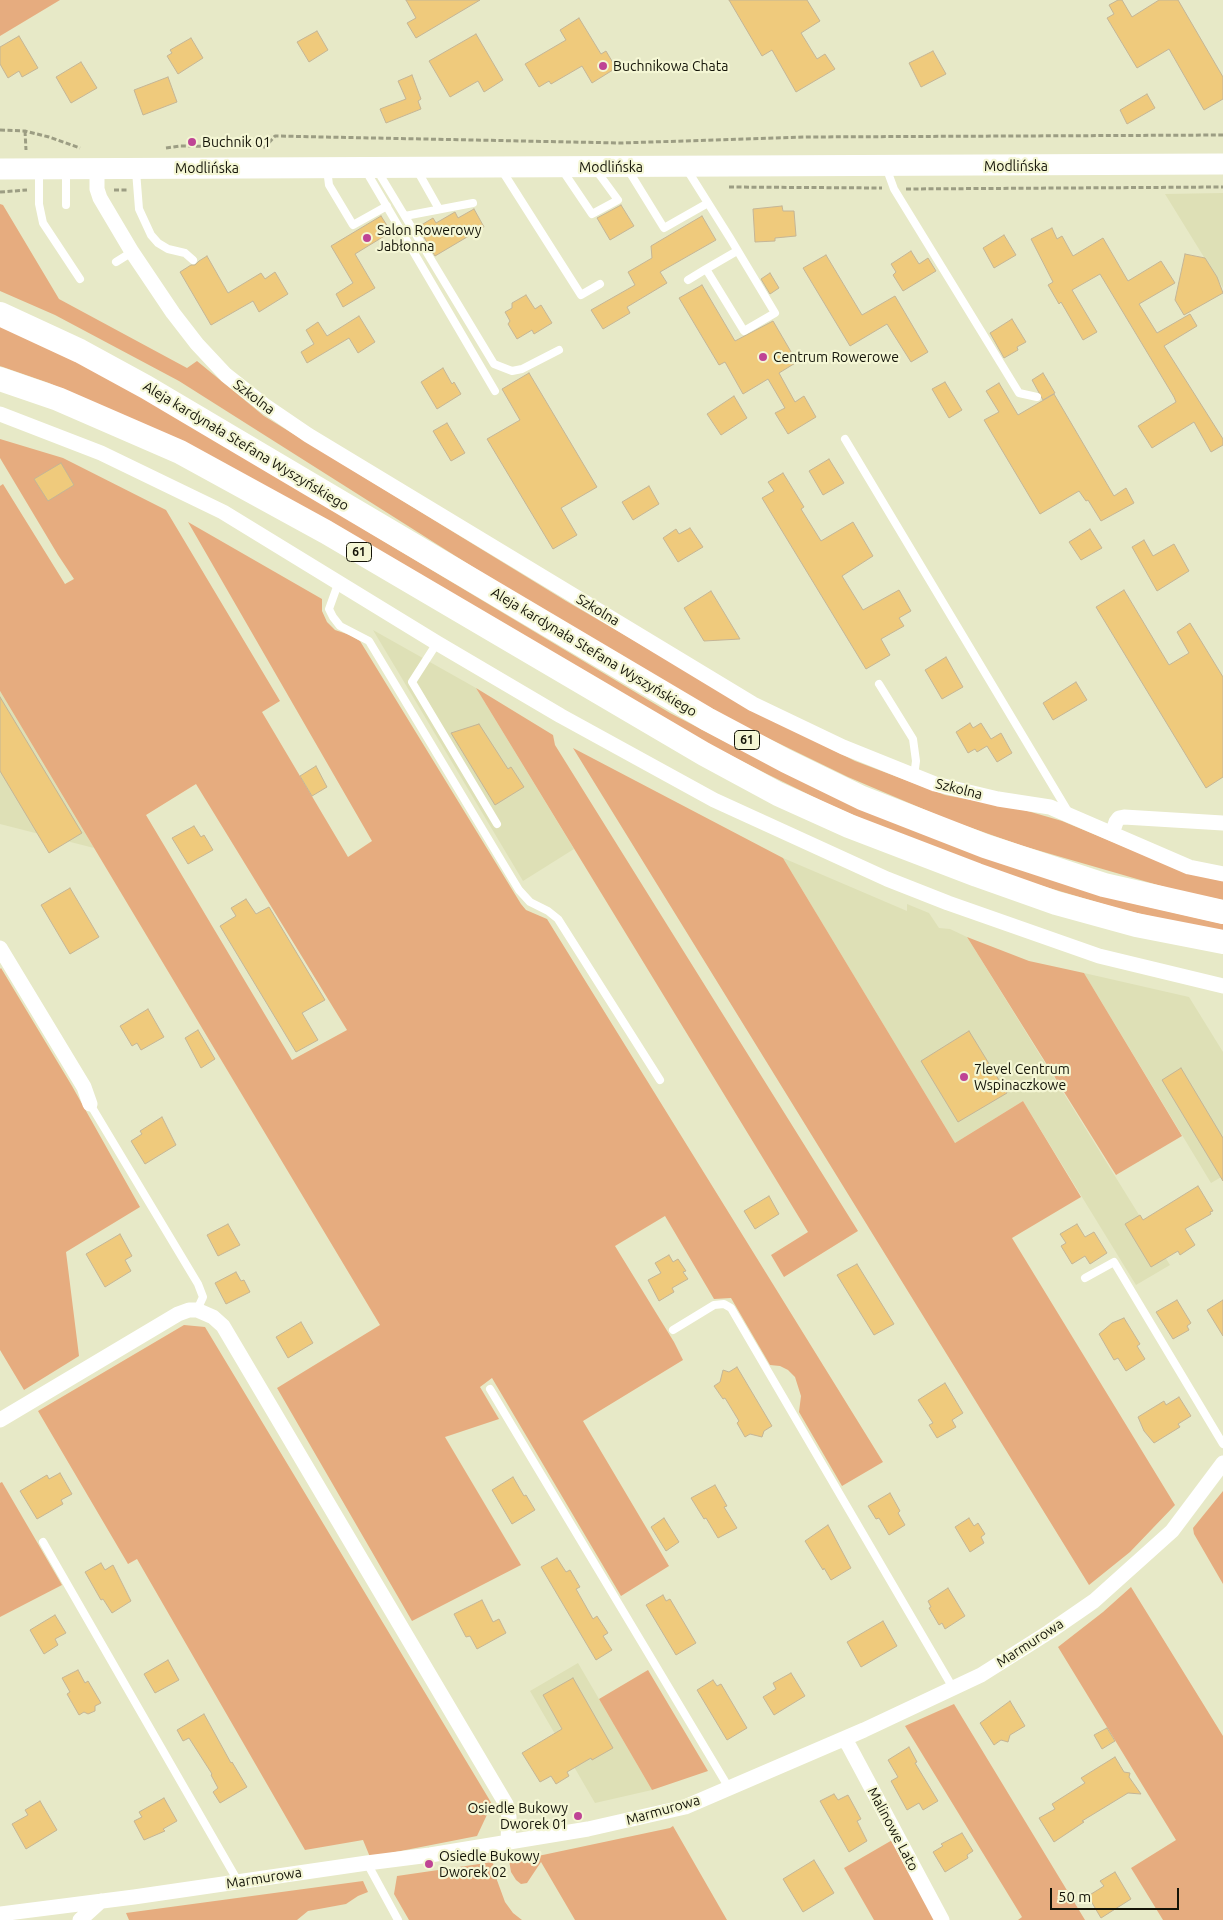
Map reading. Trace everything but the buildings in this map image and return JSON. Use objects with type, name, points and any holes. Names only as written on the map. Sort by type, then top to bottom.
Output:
[{"type":"main road","name":"Modlińska","points":[[0,170],[1223,164]]},
{"type":"main road","name":"Aleja kardynała Stefana Wyszyńskiego","points":[[0,314],[80,351],[146,387],[707,719],[786,761],[862,798],[985,846],[1104,885],[1223,912]]},
{"type":"main road","name":"61","points":[[0,378],[58,398],[180,452],[326,532],[704,754],[778,794],[858,829],[977,875],[1056,902],[1136,925],[1223,942]]},
{"type":"street","name":"Szkolna","points":[[96,169],[97,190],[100,198],[132,252],[173,313],[197,344],[226,375],[264,405],[308,435],[753,704],[843,747],[935,784],[998,799],[1050,807],[1189,867],[1223,874]]},
{"type":"street","points":[[0,414],[101,453],[223,512],[338,584],[561,716],[714,800],[887,879],[948,903],[1099,956],[1223,986]]},
{"type":"street","points":[[1112,834],[1116,822],[1119,818],[1124,817],[1223,823]]},
{"type":"street","points":[[0,948],[84,1087],[90,1104]]},
{"type":"street","points":[[0,1420],[178,1314],[189,1310],[197,1310],[213,1317],[223,1326],[506,1804],[509,1817],[508,1842]]},
{"type":"street","name":"Marmurowa","points":[[0,1914],[239,1883],[367,1862],[430,1855],[588,1830],[685,1807],[844,1739],[953,1688],[1001,1663],[1094,1601],[1172,1531],[1223,1463]]},
{"type":"street","name":"Malinowe Lato","points":[[844,1739],[942,1920]]},
{"type":"street","points":[[80,1920],[101,1901]]},
{"type":"lane","points":[[685,166],[775,313],[744,331],[706,269]]},
{"type":"lane","points":[[327,167],[328,185],[353,225],[387,206]]},
{"type":"lane","points":[[370,167],[387,206],[495,391]]},
{"type":"lane","points":[[370,167],[405,216],[494,364],[512,370],[522,369],[560,350]]},
{"type":"lane","points":[[415,167],[439,209]]},
{"type":"lane","points":[[500,167],[580,295],[600,284]]},
{"type":"lane","points":[[560,167],[592,214],[618,200],[593,167]]},
{"type":"lane","points":[[626,167],[664,228],[708,204]]},
{"type":"lane","points":[[886,167],[894,189],[1020,393],[1037,397]]},
{"type":"lane","points":[[136,168],[138,209],[154,239],[168,249],[185,253],[193,260]]},
{"type":"lane","points":[[66,169],[66,205]]},
{"type":"lane","points":[[39,170],[39,204],[43,223],[80,279]]},
{"type":"lane","points":[[405,216],[473,203]]},
{"type":"lane","points":[[688,280],[737,251]]},
{"type":"lane","points":[[116,262],[132,252]]},
{"type":"lane","points":[[845,439],[1072,816]]},
{"type":"lane","points":[[338,584],[329,608],[333,617],[340,626],[369,641],[518,890],[530,902],[558,918],[660,1080]]},
{"type":"lane","points":[[437,643],[412,682],[497,824]]},
{"type":"lane","points":[[879,684],[913,739],[916,761],[914,776]]},
{"type":"lane","points":[[90,1104],[198,1284],[203,1297],[197,1310]]},
{"type":"lane","points":[[1085,1278],[1114,1262],[1223,1444]]},
{"type":"lane","points":[[673,1330],[714,1305],[724,1304],[731,1308],[953,1688]]},
{"type":"lane","points":[[490,1389],[729,1788]]},
{"type":"lane","points":[[43,1542],[239,1883]]},
{"type":"lane","points":[[367,1862],[398,1920]]},
{"type":"path","points":[[0,130],[25,131],[86,149]]},
{"type":"path","points":[[25,131],[26,152]]},
{"type":"path","points":[[164,148],[180,146],[265,147],[275,136],[621,143],[806,137],[1223,135]]},
{"type":"path","points":[[697,187],[894,189],[1223,187]]},
{"type":"path","points":[[0,192],[25,190]]},
{"type":"path","points":[[113,190],[137,190]]},
{"type":"shaded area","points":[[0,0],[60,0],[0,36]]},
{"type":"shaded area","points":[[1223,193],[1223,288],[1165,194]]},
{"type":"shaded area","points":[[0,204],[3,205],[59,299],[187,368],[197,361],[264,416],[566,601],[748,707],[855,761],[945,795],[1024,810],[1062,821],[1190,874],[1223,881],[1223,900],[1182,892],[1023,846],[949,820],[848,777],[737,723],[555,619],[179,381],[55,315],[0,291]]},
{"type":"shaded area","points":[[0,326],[64,355],[165,409],[670,713],[772,766],[1123,901],[1223,924],[1223,933],[1120,909],[1029,882],[897,834],[826,803],[767,774],[664,721],[150,428],[49,383],[0,366]]},
{"type":"shaded area","points":[[0,439],[63,458],[166,510],[280,701],[262,712],[348,857],[372,841],[188,522],[322,599],[322,611],[327,622],[335,630],[360,641],[521,904],[526,910],[547,919],[883,1462],[842,1486],[799,1412],[801,1396],[795,1377],[788,1370],[780,1366],[770,1365],[731,1298],[714,1299],[665,1216],[615,1246],[683,1360],[583,1421],[669,1566],[621,1596],[492,1378],[480,1387],[499,1419],[445,1437],[521,1565],[412,1621],[277,1388],[380,1325],[0,691],[0,486],[3,484],[65,584],[74,579],[0,458]],"holes":[[[196,784],[347,1030],[292,1060],[146,815]]]},
{"type":"shaded area","points":[[373,630],[476,688],[574,849],[523,881]]},
{"type":"shaded area","points":[[476,688],[553,735],[555,745],[858,1231],[784,1277],[771,1255],[808,1232]]},
{"type":"shaded area","points":[[0,691],[94,848],[0,824]]},
{"type":"shaded area","points":[[573,748],[783,858],[955,1143],[1023,1101],[1081,1197],[1012,1238],[1175,1505],[1130,1552],[1089,1585]]},
{"type":"shaded area","points":[[783,858],[907,911],[907,904],[929,913],[939,928],[950,929],[967,937],[1170,1265],[1136,1285],[1023,1101],[955,1143]]},
{"type":"shaded area","points":[[967,937],[1029,961],[1084,973],[1182,1136],[1116,1175]]},
{"type":"shaded area","points":[[1,968],[72,1086],[140,1207],[66,1252],[79,1356],[24,1390],[0,1350]]},
{"type":"shaded area","points":[[1084,973],[1189,997],[1223,1052],[1223,1176],[1211,1183]]},
{"type":"shaded area","points":[[184,1325],[205,1327],[492,1804],[477,1836],[370,1857],[363,1840],[305,1850],[137,1559],[128,1564],[38,1411]]},
{"type":"shaded area","points":[[2,1482],[62,1585],[0,1617],[0,1483]]},
{"type":"shaded area","points":[[1223,1491],[1223,1584],[1194,1534],[1193,1528]]},
{"type":"shaded area","points":[[1131,1587],[1223,1736],[1223,1920],[1163,1920],[1131,1868],[1176,1840],[1058,1647],[1103,1612]]},
{"type":"shaded area","points":[[578,1663],[652,1790],[595,1803],[530,1691]]},
{"type":"shaded area","points":[[648,1670],[708,1771],[652,1790],[599,1699]]},
{"type":"shaded area","points":[[954,1704],[1085,1920],[1018,1920],[1022,1917],[905,1726]]},
{"type":"shaded area","points":[[673,1826],[727,1920],[575,1920],[541,1862],[527,1883],[521,1884],[511,1872],[509,1860],[538,1856]]},
{"type":"shaded area","points":[[894,1839],[936,1920],[874,1920],[844,1868]]},
{"type":"shaded area","points":[[493,1862],[494,1872],[505,1902],[513,1913],[522,1920],[409,1920],[394,1894],[397,1876]]},
{"type":"shaded area","points":[[363,1881],[368,1892],[346,1904],[308,1911],[297,1920],[129,1920],[126,1913]]},
{"type":"place","name":"Buchnikowa Chata","points":[[603,66]]},
{"type":"place","name":"Buchnik 01","points":[[192,142]]},
{"type":"place","name":"Salon Rowerowy Jabłonna","points":[[367,238]]},
{"type":"place","name":"Centrum Rowerowe","points":[[763,357]]},
{"type":"place","name":"7level Centrum Wspinaczkowe","points":[[964,1077]]},
{"type":"place","name":"Osiedle Bukowy Dworek 01","points":[[578,1816]]},
{"type":"place","name":"Osiedle Bukowy Dworek 02","points":[[429,1864]]}]
